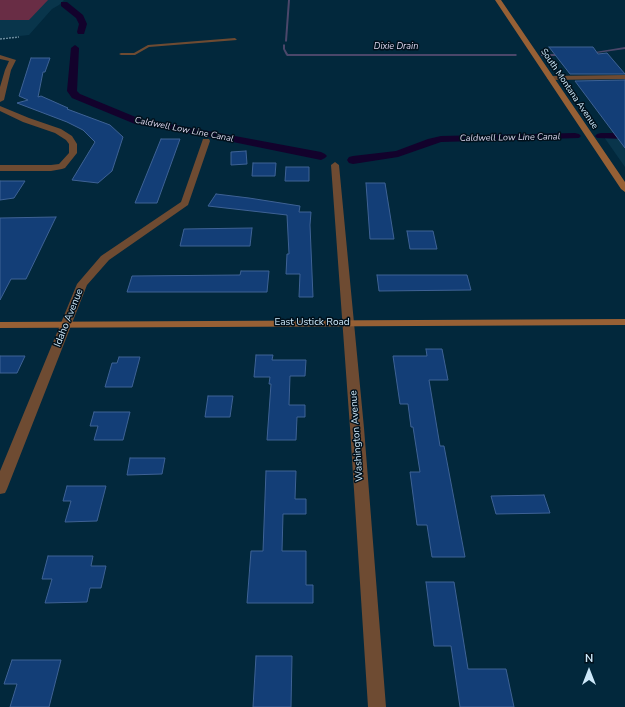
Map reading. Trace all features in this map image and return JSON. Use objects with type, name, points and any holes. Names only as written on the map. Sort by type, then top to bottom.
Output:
[{"type":"street","name":"South Montana Avenue","points":[[498,0],[625,189]]},
{"type":"street","points":[[0,57],[13,60],[8,70],[0,100]]},
{"type":"street","points":[[550,78],[625,77]]},
{"type":"street","points":[[0,108],[26,120],[58,131],[69,138],[73,144],[73,153],[62,166],[51,168],[0,168]]},
{"type":"street","name":"Idaho Avenue","points":[[0,489],[82,284],[106,258],[185,203],[206,141]]},
{"type":"street","name":"Washington Avenue","points":[[335,166],[377,707]]},
{"type":"street","name":"East Ustick Road","points":[[0,325],[348,322],[625,322]]},
{"type":"lane","points":[[121,54],[135,54],[148,46],[235,39]]},
{"type":"path","points":[[0,39],[19,37]]},
{"type":"shaded area","points":[[0,0],[64,0],[52,9],[29,35],[0,38]]},
{"type":"shaded area","points":[[0,0],[48,0],[29,20],[0,20]]},
{"type":"shaded area","points":[[604,137],[625,137],[625,167]]},
{"type":"building","points":[[549,47],[593,47],[598,54],[607,53],[625,74],[570,74]]},
{"type":"building","points":[[31,58],[50,58],[45,72],[43,72],[38,97],[41,96],[68,108],[67,109],[110,125],[123,137],[112,171],[98,183],[72,180],[95,142],[83,130],[67,122],[17,103],[28,100],[19,96]]},
{"type":"building","points":[[625,80],[625,148],[575,81]]},
{"type":"building","points":[[161,139],[180,139],[157,203],[135,203]]},
{"type":"building","points":[[246,151],[247,164],[231,165],[231,152]]},
{"type":"building","points":[[253,163],[276,163],[275,176],[252,176]]},
{"type":"building","points":[[286,167],[309,167],[309,181],[285,181]]},
{"type":"building","points":[[0,181],[25,181],[14,198],[0,200]]},
{"type":"building","points":[[366,183],[385,183],[394,239],[370,239]]},
{"type":"building","points":[[216,194],[300,206],[299,212],[311,212],[310,225],[313,297],[299,297],[300,274],[286,274],[287,254],[289,254],[287,215],[208,206]]},
{"type":"building","points":[[56,217],[26,279],[11,279],[0,300],[0,218]]},
{"type":"building","points":[[252,228],[250,246],[180,246],[184,229]]},
{"type":"building","points":[[407,231],[433,231],[437,249],[410,249]]},
{"type":"building","points":[[241,271],[269,271],[267,292],[127,292],[132,276],[240,275]]},
{"type":"building","points":[[377,275],[467,275],[471,290],[379,291]]},
{"type":"building","points":[[426,349],[442,349],[448,380],[429,380],[440,446],[444,446],[465,557],[432,557],[427,525],[417,525],[410,472],[420,472],[408,404],[400,404],[393,356],[427,356]]},
{"type":"building","points":[[256,355],[273,355],[272,360],[306,360],[305,376],[290,376],[289,405],[305,405],[305,417],[297,417],[296,440],[267,440],[271,384],[269,384],[270,377],[254,377]]},
{"type":"building","points":[[0,356],[25,356],[17,373],[0,373]]},
{"type":"building","points":[[119,357],[140,357],[132,387],[105,387],[112,363],[117,363]]},
{"type":"building","points":[[208,396],[233,396],[230,417],[205,417]]},
{"type":"building","points":[[94,412],[130,412],[123,440],[94,440],[98,426],[90,426]]},
{"type":"building","points":[[130,458],[165,458],[162,474],[127,475]]},
{"type":"building","points":[[266,471],[296,471],[295,499],[306,499],[306,514],[283,514],[282,551],[306,551],[306,585],[313,585],[313,603],[247,603],[251,551],[263,551]]},
{"type":"building","points":[[67,486],[106,486],[97,521],[65,522],[71,501],[63,501]]},
{"type":"building","points":[[544,495],[550,513],[496,514],[491,496]]},
{"type":"building","points":[[48,556],[93,556],[91,566],[106,566],[101,588],[90,588],[87,602],[45,603],[52,579],[42,579]]},
{"type":"building","points":[[426,582],[454,582],[468,669],[506,669],[514,707],[460,707],[451,646],[434,646]]},
{"type":"building","points":[[256,656],[292,656],[291,707],[253,707]]},
{"type":"building","points":[[12,660],[61,660],[49,707],[10,707],[17,684],[4,684]]},
{"type":"waterway","name":"Dixie Drain","points":[[286,41],[289,0]]},
{"type":"waterway","name":"Caldwell Low Line Canal","points":[[64,4],[80,17],[83,24],[81,32]]},
{"type":"waterway","name":"Dixie Drain","points":[[284,45],[287,55],[516,55]]},
{"type":"waterway","name":"Caldwell Low Line Canal","points":[[75,48],[72,91],[76,96],[135,121],[321,156]]},
{"type":"waterway","name":"Dixie Drain","points":[[590,53],[625,48]]},
{"type":"waterway","name":"Dixie Drain","points":[[542,55],[561,55]]},
{"type":"waterway","name":"Caldwell Low Line Canal","points":[[353,160],[398,154],[441,139],[575,136]]},
{"type":"waterway","name":"Caldwell Low Line Canal","points":[[601,136],[625,136]]}]
